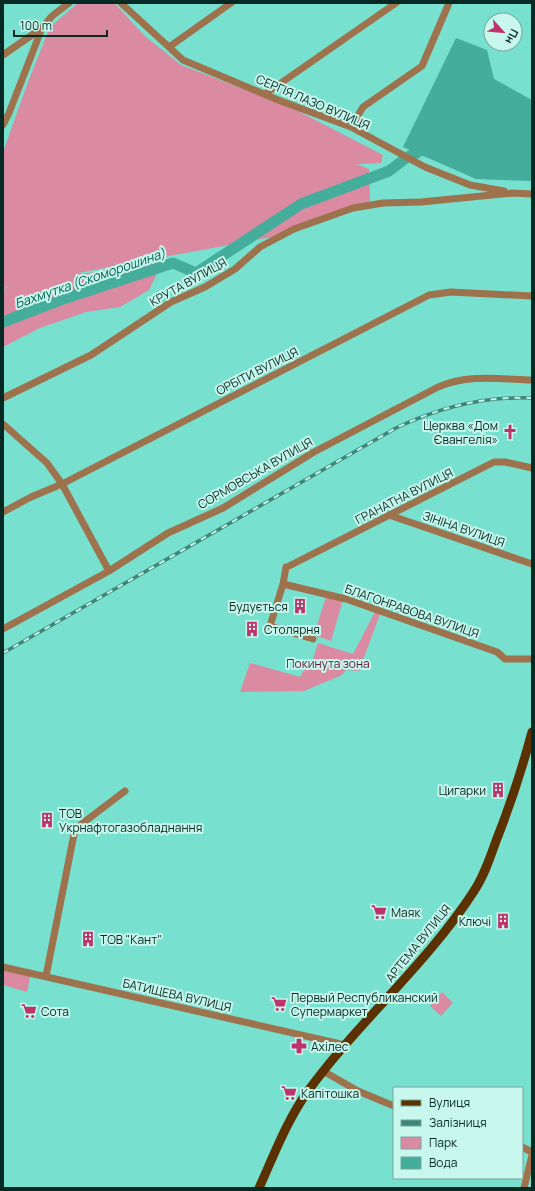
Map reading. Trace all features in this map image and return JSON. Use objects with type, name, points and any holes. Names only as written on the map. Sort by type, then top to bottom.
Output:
[{"type":"main road","name":"АРТЕМА ВУЛИЦЯ","points":[[259,1188],[295,1112],[323,1071],[421,962],[475,890],[488,864],[502,827],[532,732]]},
{"type":"street","points":[[3,55],[42,28],[52,16],[69,3]]},
{"type":"street","name":"СЕРГІЯ ЛАЗО ВУЛИЦЯ","points":[[121,3],[183,60],[357,130],[425,167],[470,185],[512,193]]},
{"type":"street","points":[[169,47],[231,3]]},
{"type":"street","points":[[265,94],[396,3]]},
{"type":"street","points":[[357,130],[357,117],[363,107],[422,66],[449,3]]},
{"type":"street","points":[[3,125],[42,28]]},
{"type":"street","name":"КРУТА ВУЛИЦЯ","points":[[3,398],[91,355],[172,302],[205,287],[234,269],[260,247],[294,229],[353,208],[383,203],[421,202],[512,193],[532,194]]},
{"type":"street","name":"ОРБІТИ ВУЛИЦЯ","points":[[3,512],[62,484],[429,295],[452,292],[532,296]]},
{"type":"street","name":"СОРМОВСЬКА ВУЛИЦЯ","points":[[3,630],[109,571],[168,533],[222,508],[314,452],[438,387],[452,381],[468,378],[532,380]]},
{"type":"street","points":[[3,424],[46,463],[62,484],[109,571]]},
{"type":"street","name":"ГРАНАТНА ВУЛИЦЯ","points":[[283,584],[287,566],[494,462],[506,462],[532,468]]},
{"type":"street","name":"ЗІНІНА ВУЛИЦЯ","points":[[389,515],[532,564]]},
{"type":"street","points":[[283,584],[270,626],[313,638]]},
{"type":"street","name":"БЛАГОНРАВОВА ВУЛИЦЯ","points":[[283,584],[346,599],[497,652],[505,659],[532,659]]},
{"type":"street","points":[[46,976],[75,829],[125,792]]},
{"type":"street","name":"БАТИЩЕВА ВУЛИЦЯ","points":[[3,967],[345,1045]]},
{"type":"street","points":[[323,1071],[358,1091],[393,1106]]},
{"type":"street","points":[[523,1148],[532,1152]]},
{"type":"street","points":[[524,1188],[532,1155]]},
{"type":"green space","points":[[78,3],[114,3],[146,37],[181,65],[292,108],[383,155],[381,163],[357,164],[369,169],[370,201],[309,220],[272,237],[78,273],[88,273],[144,261],[162,263],[149,290],[120,307],[86,312],[40,328],[3,347],[3,289],[12,286],[3,288],[3,152],[28,82],[50,27]]},
{"type":"green space","name":"Покинута зона","points":[[326,597],[343,600],[331,641],[314,635]]},
{"type":"green space","name":"Покинута зона","points":[[375,612],[380,614],[359,671],[346,670],[342,675],[304,691],[240,692],[250,663],[300,677],[309,661],[312,662],[318,643],[353,654]]},
{"type":"green space","points":[[3,969],[27,974],[30,978],[27,992],[3,985]]},
{"type":"green space","points":[[442,992],[453,1003],[441,1016],[430,1006]]},
{"type":"water","points":[[456,38],[483,48],[483,52],[487,52],[494,79],[532,100],[532,181],[476,179],[403,147]]},
{"type":"waterway","name":"Бахмутка (Скоморошина)","points":[[3,322],[60,300],[173,263],[196,273],[301,204],[389,171],[406,158],[430,146]]},
{"type":"railway","points":[[3,653],[396,428],[429,414],[462,404],[497,399],[532,398]]},
{"type":"place","name":"Церква «Дом Євангелія»","points":[[510,432]]},
{"type":"place","name":"Будується","points":[[300,606]]},
{"type":"place","name":"Столярня","points":[[252,629]]},
{"type":"place","name":"Цигарки","points":[[498,790]]},
{"type":"place","name":"ТОВ Укрнафтогазобладнання","points":[[47,820]]},
{"type":"place","name":"Маяк","points":[[379,912]]},
{"type":"place","name":"Ключі","points":[[503,921]]},
{"type":"place","name":"ТОВ \"Кант\"","points":[[88,939]]},
{"type":"place","name":"Первый Республиканский Супермаркет","points":[[279,1004]]},
{"type":"place","name":"Сота","points":[[29,1011]]},
{"type":"place","name":"Ахілес","points":[[299,1046]]},
{"type":"place","name":"Капітошка","points":[[289,1093]]}]
